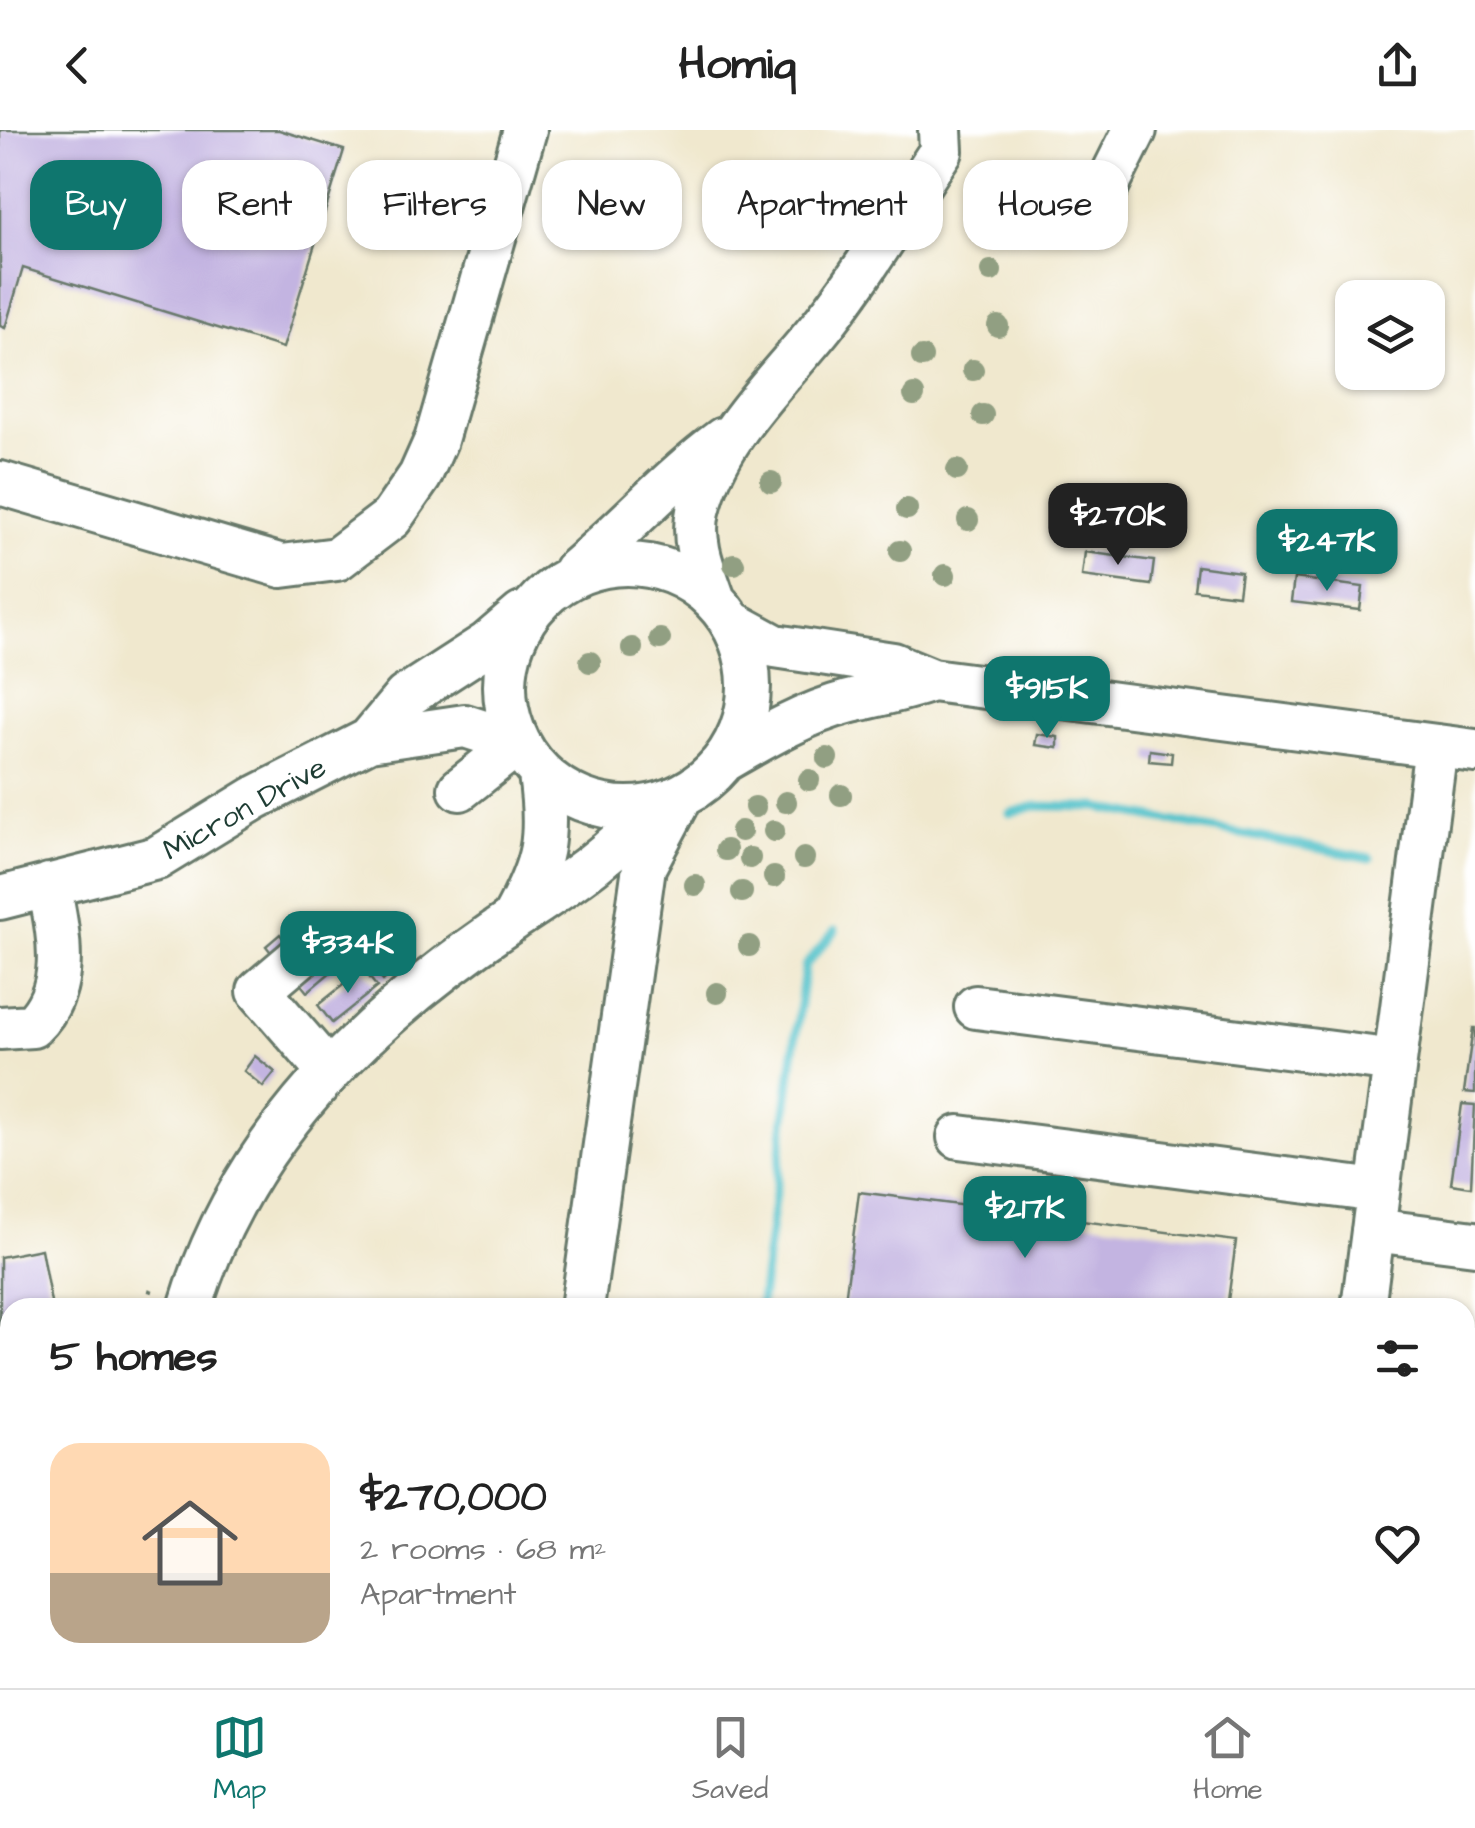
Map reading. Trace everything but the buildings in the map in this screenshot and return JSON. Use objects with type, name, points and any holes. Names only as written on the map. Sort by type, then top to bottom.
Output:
[{"type":"lane","points":[[0,483],[282,566],[337,558],[391,518],[436,440],[524,130]]},
{"type":"lane","points":[[1120,160],[1135,130]]},
{"type":"lane","name":"Micron Drive","points":[[723,611],[696,547],[697,514],[709,478],[735,430],[827,320],[951,137]]},
{"type":"lane","name":"Micron Drive","points":[[369,740],[405,697],[487,644],[634,521],[687,466],[735,430]]},
{"type":"lane","points":[[513,920],[544,854],[547,820],[529,758],[507,714],[504,684],[508,654],[520,626],[550,592],[592,569],[641,565],[688,579],[723,611],[775,646],[894,664],[932,680],[1455,749],[1395,1061],[1364,1298]]},
{"type":"lane","points":[[723,611],[742,644],[749,692],[738,739],[725,760]]},
{"type":"lane","points":[[194,1298],[220,1226],[246,1178],[278,1130],[368,1030],[513,920],[563,890],[616,850],[668,801],[725,760],[811,716],[932,680]]},
{"type":"lane","name":"Micron Drive","points":[[0,898],[157,858],[255,798],[369,740],[465,726],[529,758]]},
{"type":"lane","points":[[460,789],[529,758]]},
{"type":"lane","points":[[529,758],[560,790],[606,808],[668,801]]},
{"type":"lane","points":[[583,1298],[644,868],[668,801]]},
{"type":"lane","points":[[0,1028],[32,1026],[48,1011],[59,973],[59,940],[49,884]]},
{"type":"lane","points":[[317,942],[259,991],[329,1072]]},
{"type":"lane","points":[[976,1007],[1395,1061]]},
{"type":"lane","points":[[959,1137],[1376,1211],[1475,1243]]},
{"type":"path","points":[[149,1298],[152,1288]]},
{"type":"waterway","points":[[1010,813],[1035,806],[1096,807],[1370,858]]},
{"type":"waterway","points":[[761,1298],[805,966],[835,931]]}]
